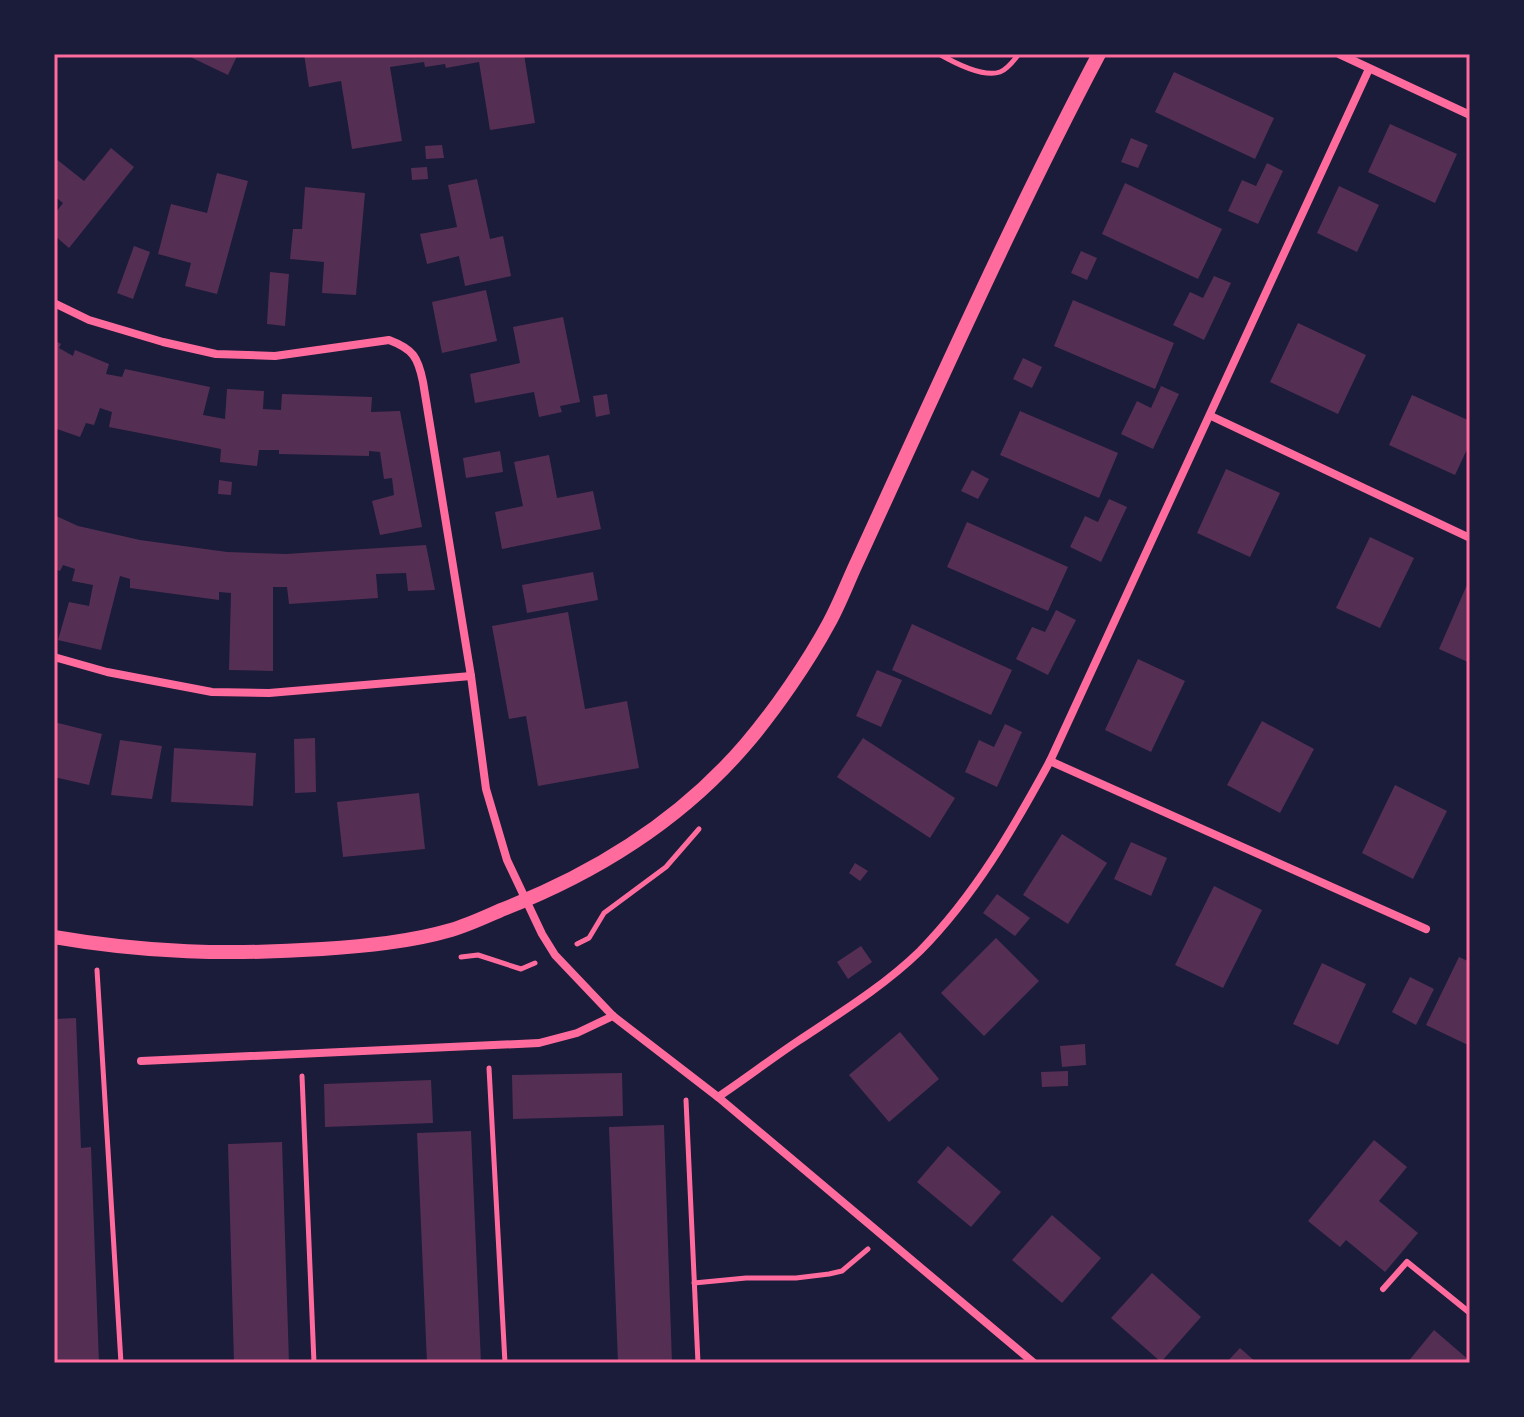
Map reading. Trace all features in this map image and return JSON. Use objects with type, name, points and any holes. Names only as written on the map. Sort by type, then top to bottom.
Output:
[{"type":"street","points":[[54,937],[133,949],[267,952],[392,942],[452,930],[525,901],[594,867],[634,842],[705,788],[747,742],[789,686],[829,624],[987,279],[1099,54]]},
{"type":"street","points":[[1339,54],[1470,115]]},
{"type":"street","points":[[718,1097],[882,983],[918,952],[976,886],[1007,839],[1050,761],[1369,69]]},
{"type":"street","points":[[54,303],[89,320],[216,354],[275,356],[389,340],[406,346],[419,363],[423,382],[471,676],[486,789],[507,860],[542,934],[555,955],[613,1016],[718,1097],[1034,1363]]},
{"type":"street","points":[[1211,416],[1470,538]]},
{"type":"street","points":[[54,657],[107,672],[212,692],[269,693],[471,676]]},
{"type":"street","points":[[1050,761],[1426,929]]},
{"type":"street","points":[[141,1061],[539,1043],[577,1033],[613,1016]]},
{"type":"lane","points":[[1383,1289],[1407,1262],[1470,1313]]},
{"type":"path","points":[[939,54],[977,71],[993,73],[1001,72],[1019,54]]},
{"type":"path","points":[[448,959],[478,955],[521,969],[589,938],[604,913],[666,867],[707,820]]},
{"type":"path","points":[[88,968],[97,969],[121,1363]]},
{"type":"path","points":[[488,1046],[505,1363]]},
{"type":"path","points":[[301,1054],[314,1363]]},
{"type":"path","points":[[685,1071],[698,1363]]},
{"type":"path","points":[[694,1283],[746,1278],[796,1278],[842,1271],[882,1236]]},
{"type":"building","points":[[184,54],[238,54],[228,75]]},
{"type":"building","points":[[304,54],[524,54],[535,123],[490,130],[479,62],[446,68],[445,64],[425,67],[424,62],[390,67],[402,141],[352,149],[341,81],[309,87]]},
{"type":"building","points":[[1174,72],[1274,118],[1255,159],[1155,112]]},
{"type":"building","points":[[1390,124],[1457,154],[1435,203],[1368,172]]},
{"type":"building","points":[[1131,138],[1148,145],[1138,168],[1121,162]]},
{"type":"building","points":[[442,145],[444,158],[426,159],[425,146]]},
{"type":"building","points":[[111,148],[134,167],[69,248],[54,235],[54,215],[63,203],[54,196],[54,160],[84,181]]},
{"type":"building","points":[[1267,163],[1283,171],[1258,224],[1228,211],[1242,180],[1256,186]]},
{"type":"building","points":[[427,167],[428,179],[412,180],[411,168]]},
{"type":"building","points":[[217,173],[248,181],[217,294],[185,286],[191,263],[158,254],[171,204],[207,213]]},
{"type":"building","points":[[477,179],[490,239],[503,236],[511,276],[465,286],[459,256],[427,264],[420,234],[457,227],[448,185]]},
{"type":"building","points":[[1125,183],[1222,229],[1198,279],[1102,234]]},
{"type":"building","points":[[1339,186],[1379,205],[1357,252],[1317,233]]},
{"type":"building","points":[[305,187],[365,193],[356,295],[322,293],[324,262],[290,259],[293,229],[302,229]]},
{"type":"building","points":[[134,246],[150,252],[133,299],[117,293]]},
{"type":"building","points":[[1081,251],[1097,258],[1087,280],[1071,273]]},
{"type":"building","points":[[270,272],[289,274],[285,326],[267,324]]},
{"type":"building","points":[[1214,276],[1231,283],[1204,340],[1173,325],[1190,292],[1203,298]]},
{"type":"building","points":[[486,290],[497,341],[442,353],[432,302]]},
{"type":"building","points":[[1073,300],[1174,343],[1155,389],[1054,346]]},
{"type":"building","points":[[563,317],[580,402],[560,406],[562,412],[539,417],[534,392],[475,403],[470,374],[520,363],[513,327]]},
{"type":"building","points":[[1298,323],[1366,355],[1338,414],[1270,382]]},
{"type":"building","points":[[54,340],[61,344],[59,348],[73,356],[75,350],[109,364],[106,374],[122,377],[125,369],[210,387],[203,415],[225,419],[227,389],[264,391],[263,409],[281,410],[282,394],[372,397],[371,412],[400,411],[422,527],[380,535],[372,501],[394,495],[392,478],[384,479],[380,452],[369,451],[369,456],[279,454],[279,450],[259,450],[257,466],[220,462],[221,449],[109,427],[112,412],[100,408],[94,425],[86,423],[80,437],[54,428]]},
{"type":"building","points":[[1023,358],[1042,367],[1032,388],[1013,379]]},
{"type":"building","points":[[1161,386],[1179,394],[1153,449],[1121,434],[1137,401],[1151,408]]},
{"type":"building","points":[[607,394],[610,414],[596,417],[593,396]]},
{"type":"building","points":[[1412,395],[1470,421],[1470,443],[1455,475],[1389,445]]},
{"type":"building","points":[[1020,411],[1118,453],[1099,498],[1000,455]]},
{"type":"building","points":[[500,451],[503,472],[466,478],[463,458]]},
{"type":"building","points":[[549,455],[557,498],[593,491],[601,529],[502,549],[495,512],[523,506],[514,462]]},
{"type":"building","points":[[1226,469],[1280,493],[1250,557],[1197,533]]},
{"type":"building","points":[[972,470],[989,479],[978,499],[961,491]]},
{"type":"building","points":[[219,480],[232,482],[231,495],[218,494]]},
{"type":"building","points":[[1109,499],[1127,507],[1101,562],[1070,547],[1085,516],[1098,522]]},
{"type":"building","points":[[54,515],[78,526],[140,540],[227,552],[286,554],[426,545],[435,590],[408,591],[406,573],[376,574],[378,598],[289,604],[287,587],[273,587],[273,671],[229,670],[231,593],[219,592],[219,600],[130,588],[130,579],[120,576],[101,650],[58,640],[69,602],[89,606],[93,585],[72,581],[75,569],[63,565],[60,571],[54,569]]},
{"type":"building","points":[[967,522],[1068,567],[1048,611],[947,567]]},
{"type":"building","points":[[1370,537],[1414,558],[1380,628],[1336,608]]},
{"type":"building","points":[[593,572],[598,600],[527,613],[522,585]]},
{"type":"building","points":[[1470,578],[1470,663],[1439,649]]},
{"type":"building","points":[[1056,610],[1076,620],[1048,675],[1016,659],[1032,627],[1045,632]]},
{"type":"building","points":[[568,612],[585,709],[627,701],[639,768],[538,786],[526,716],[509,719],[492,626]]},
{"type":"building","points":[[912,624],[1012,670],[991,715],[892,670]]},
{"type":"building","points":[[1138,659],[1185,681],[1151,752],[1105,730]]},
{"type":"building","points":[[877,670],[902,680],[881,727],[856,716]]},
{"type":"building","points":[[1262,721],[1314,749],[1280,813],[1227,785]]},
{"type":"building","points":[[54,722],[102,734],[89,785],[54,777]]},
{"type":"building","points":[[1005,724],[1022,732],[997,787],[965,772],[979,740],[994,747]]},
{"type":"building","points":[[315,738],[316,792],[295,793],[294,739]]},
{"type":"building","points":[[863,738],[955,798],[930,838],[837,777]]},
{"type":"building","points":[[120,740],[162,746],[152,799],[111,795]]},
{"type":"building","points":[[174,748],[256,753],[253,806],[171,802]]},
{"type":"building","points":[[1395,785],[1447,811],[1413,879],[1362,853]]},
{"type":"building","points":[[419,793],[425,849],[343,857],[337,802]]},
{"type":"building","points":[[1062,834],[1107,863],[1068,924],[1023,895]]},
{"type":"building","points":[[1131,842],[1167,858],[1151,896],[1114,879]]},
{"type":"building","points":[[855,863],[868,871],[860,881],[849,873]]},
{"type":"building","points":[[1214,886],[1262,910],[1223,988],[1175,965]]},
{"type":"building","points":[[997,894],[1030,918],[1015,936],[983,913]]},
{"type":"building","points":[[996,938],[1039,981],[984,1036],[941,993]]},
{"type":"building","points":[[861,946],[872,962],[848,979],[837,962]]},
{"type":"building","points":[[1459,957],[1470,962],[1470,1046],[1426,1025]]},
{"type":"building","points":[[1322,963],[1366,984],[1338,1045],[1293,1024]]},
{"type":"building","points":[[1410,977],[1434,989],[1416,1025],[1392,1012]]},
{"type":"building","points":[[76,1018],[81,1148],[91,1147],[99,1363],[54,1363],[54,1019]]},
{"type":"building","points":[[900,1032],[939,1079],[889,1122],[849,1075]]},
{"type":"building","points":[[1085,1044],[1086,1065],[1062,1067],[1060,1046]]},
{"type":"building","points":[[1068,1071],[1068,1086],[1042,1087],[1041,1072]]},
{"type":"building","points":[[622,1073],[623,1116],[513,1119],[512,1075]]},
{"type":"building","points":[[431,1080],[433,1123],[325,1127],[324,1084]]},
{"type":"building","points":[[664,1125],[672,1363],[618,1363],[609,1127]]},
{"type":"building","points":[[471,1131],[481,1363],[427,1363],[417,1133]]},
{"type":"building","points":[[1374,1140],[1407,1167],[1379,1201],[1418,1233],[1385,1272],[1346,1240],[1340,1247],[1308,1221]]},
{"type":"building","points":[[282,1142],[289,1363],[234,1363],[228,1144]]},
{"type":"building","points":[[948,1146],[1001,1192],[971,1227],[917,1182]]},
{"type":"building","points":[[1052,1215],[1101,1258],[1062,1303],[1012,1260]]},
{"type":"building","points":[[1152,1273],[1201,1317],[1161,1362],[1111,1318]]},
{"type":"building","points":[[1434,1330],[1470,1361],[1470,1363],[1407,1363]]},
{"type":"building","points":[[1240,1348],[1257,1363],[1226,1363]]}]
